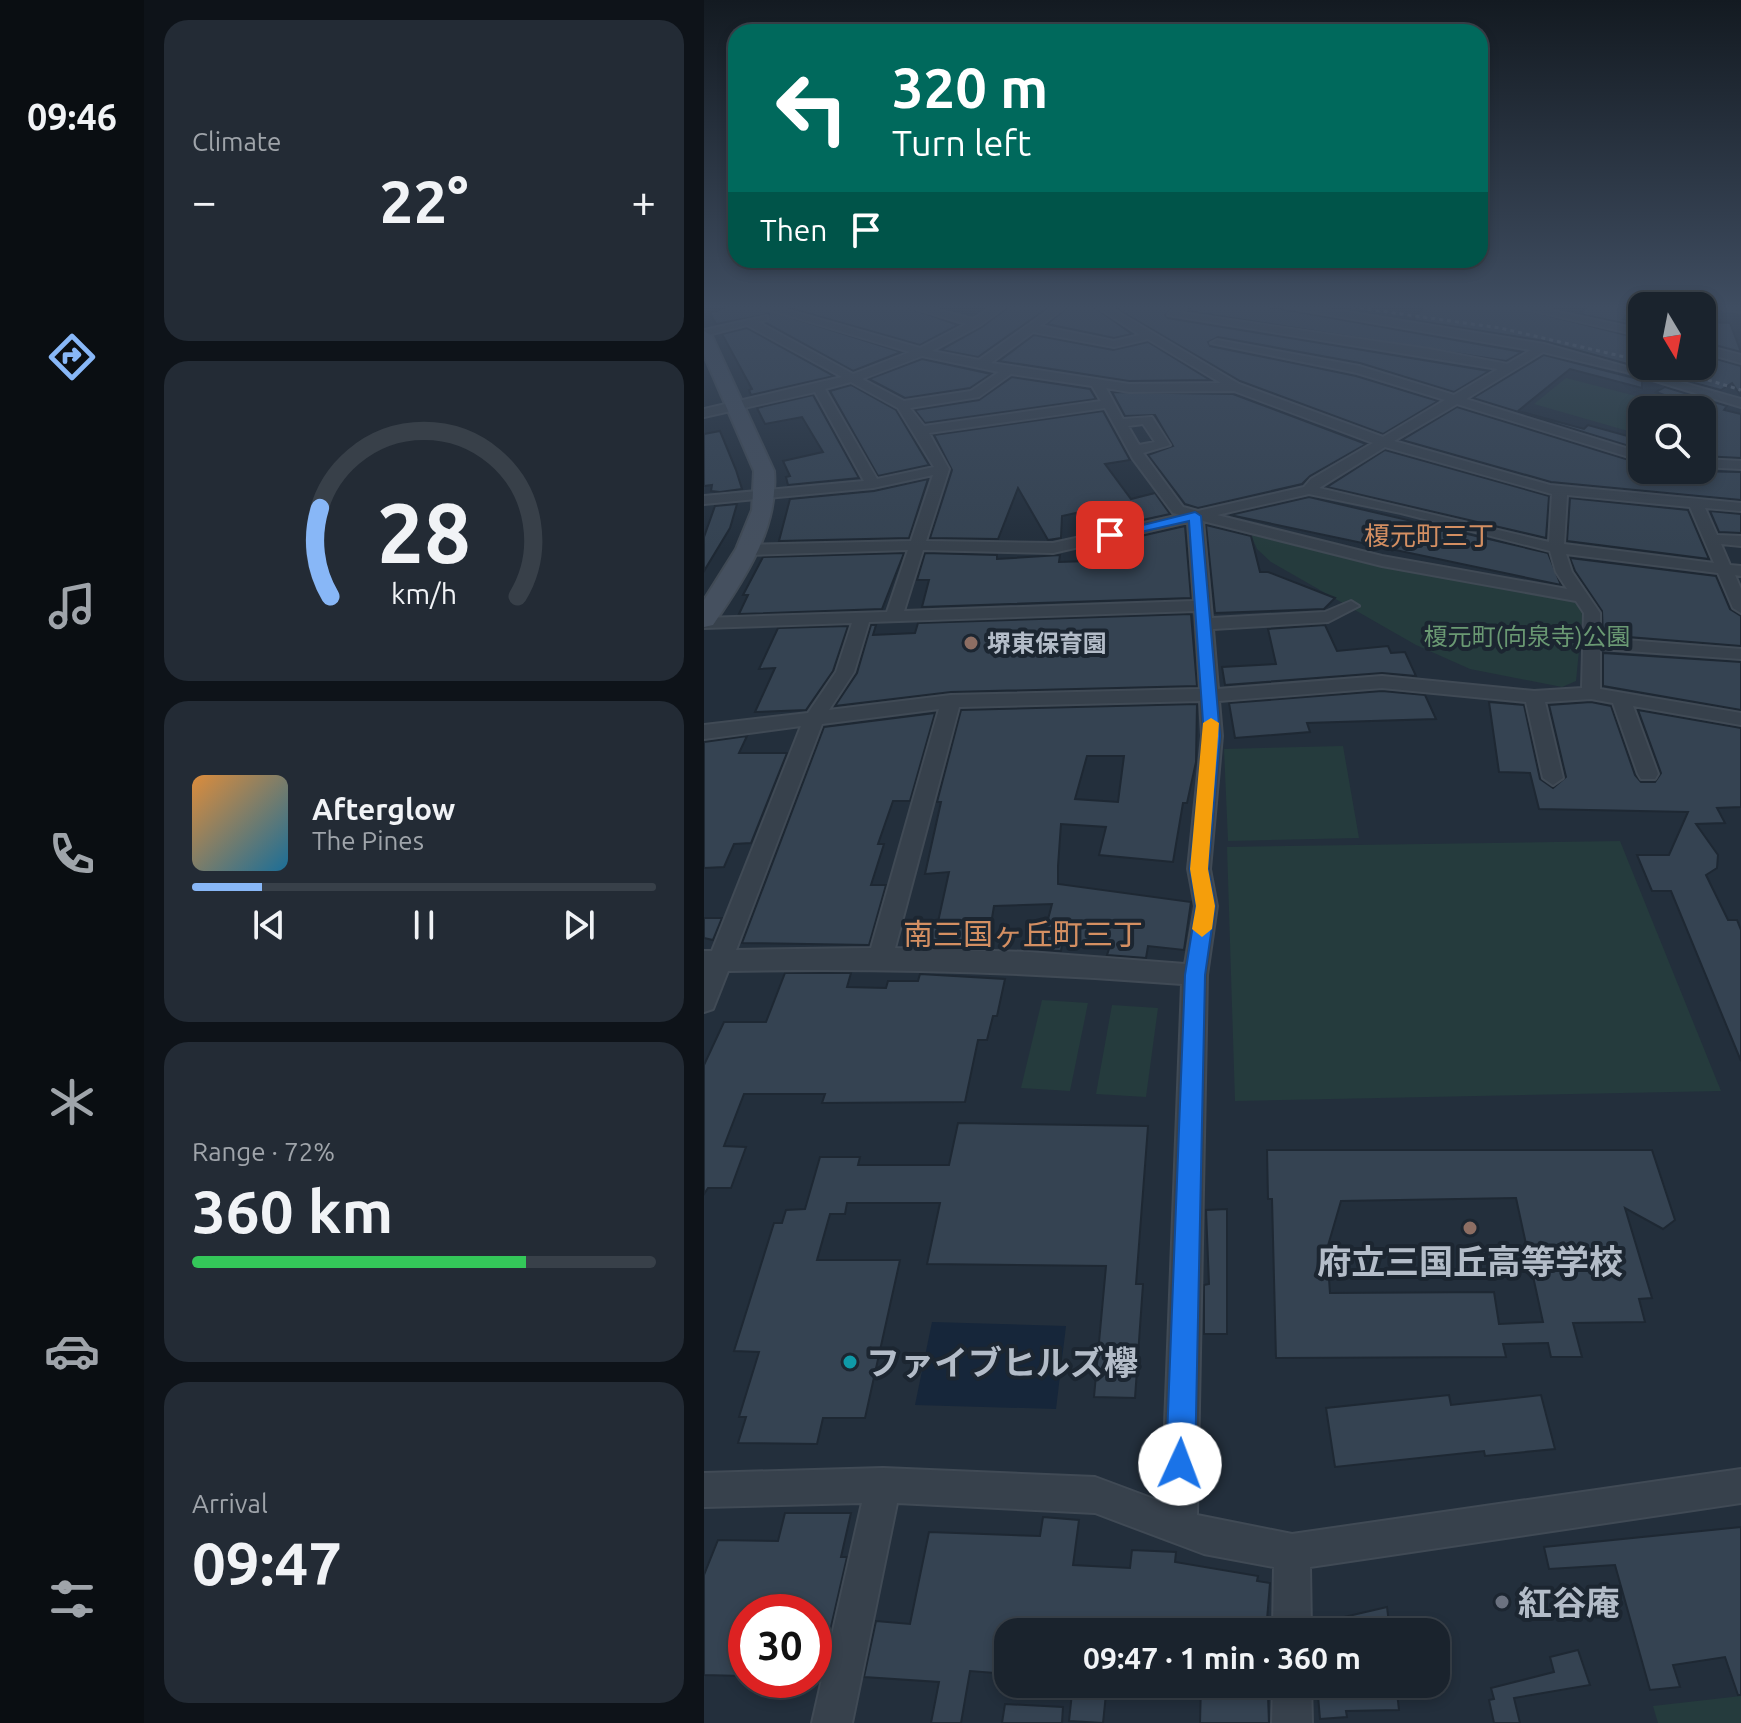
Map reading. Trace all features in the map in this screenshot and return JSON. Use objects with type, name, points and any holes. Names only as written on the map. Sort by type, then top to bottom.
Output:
[{"type":"street","points":[[704,621],[757,527],[766,493],[764,471],[727,387]]},
{"type":"street","points":[[704,413],[825,387]]},
{"type":"street","points":[[868,387],[902,405],[921,430],[942,469],[894,616]]},
{"type":"street","points":[[902,405],[975,394],[984,387]]},
{"type":"street","points":[[1099,387],[1135,450],[1178,510],[1382,561],[1582,597]]},
{"type":"street","points":[[1135,387],[1218,387]]},
{"type":"street","points":[[1236,387],[1384,443],[1470,470],[1560,490],[1741,507]]},
{"type":"street","points":[[1409,387],[1628,453]]},
{"type":"street","points":[[1309,490],[1316,482],[1477,387]]},
{"type":"street","points":[[1691,387],[1741,403]]},
{"type":"street","points":[[819,389],[873,484]]},
{"type":"street","points":[[921,430],[1108,404]]},
{"type":"street","points":[[1119,423],[1147,420],[1163,445],[1135,450]]},
{"type":"street","points":[[1716,464],[1741,465]]},
{"type":"street","points":[[704,500],[873,484],[942,469]]},
{"type":"street","points":[[744,550],[919,545],[1053,548],[1309,490],[1402,509],[1555,548],[1741,571]]},
{"type":"street","points":[[1560,490],[1555,548],[1560,569],[1592,613],[1591,693]]},
{"type":"street","points":[[1696,504],[1740,605]]},
{"type":"street","points":[[1179,1525],[1195,975],[1206,906],[1199,869],[1212,736],[1195,516]]},
{"type":"street","points":[[1712,539],[1741,541]]},
{"type":"street","points":[[704,621],[894,616],[1328,617],[1351,606]]},
{"type":"street","points":[[704,1001],[713,961],[815,716],[845,672],[862,617]]},
{"type":"street","points":[[1594,643],[1741,654]]},
{"type":"street","points":[[704,732],[951,701],[1210,695],[1298,691],[1382,682],[1534,697],[1591,693],[1741,719]]},
{"type":"street","points":[[1620,696],[1648,774]]},
{"type":"street","points":[[1534,697],[1553,778]]},
{"type":"street","points":[[880,958],[951,701]]},
{"type":"street","points":[[713,961],[880,958],[1029,962],[1195,975]]},
{"type":"street","points":[[832,1723],[883,1485]]},
{"type":"street","points":[[704,1490],[883,1485],[1095,1495],[1230,1542],[1292,1552],[1741,1486]]},
{"type":"street","points":[[1292,1552],[1292,1618]]},
{"type":"street","points":[[1292,1698],[1292,1723]]},
{"type":"green space","points":[[1554,387],[1603,387],[1636,396],[1628,396],[1628,431],[1534,404]]},
{"type":"green space","name":"榎元町(向泉寺)公園","points":[[1251,535],[1367,562],[1575,602],[1583,610],[1576,681],[1562,687],[1470,669],[1416,645],[1271,562],[1257,549]]},
{"type":"green space","points":[[1343,746],[1359,838],[1228,841],[1224,749]]},
{"type":"green space","points":[[1620,841],[1721,1091],[1235,1101],[1227,847]]},
{"type":"green space","points":[[1042,1000],[1088,1003],[1070,1091],[1021,1088]]},
{"type":"green space","points":[[1112,1005],[1158,1008],[1146,1097],[1096,1094]]},
{"type":"green space","points":[[1741,1696],[1741,1723],[1658,1723],[1653,1706]]},
{"type":"water","points":[[932,1322],[1066,1326],[1056,1409],[915,1405]]},
{"type":"building","points":[[784,387],[751,395],[749,390]]},
{"type":"building","points":[[855,387],[896,410],[929,465],[878,476],[830,391]]},
{"type":"building","points":[[885,387],[971,387],[970,388],[905,398]]},
{"type":"building","points":[[997,387],[1080,387],[1090,389],[1096,399],[925,423],[915,410],[979,400]]},
{"type":"building","points":[[1257,387],[1393,387],[1438,401],[1383,434]]},
{"type":"building","points":[[1439,387],[1462,387],[1454,392]]},
{"type":"building","points":[[1490,387],[1547,387],[1518,411],[1584,429],[1588,425],[1628,436],[1628,446],[1473,398]]},
{"type":"building","points":[[1666,387],[1694,396],[1667,396],[1656,392]]},
{"type":"building","points":[[1112,392],[1233,394],[1366,444],[1310,476],[1302,484],[1198,508],[1185,504],[1148,455],[1173,446],[1155,415],[1125,416]]},
{"type":"building","points":[[813,395],[859,478],[788,485],[786,477],[790,476],[783,461],[823,452],[802,417],[765,424],[757,408]]},
{"type":"building","points":[[1716,403],[1727,406],[1724,410],[1741,414],[1741,458],[1716,457]]},
{"type":"building","points":[[1457,407],[1628,460],[1628,484],[1716,484],[1716,471],[1741,472],[1741,500],[1551,482],[1402,440]]},
{"type":"building","points":[[1103,411],[1130,460],[1105,464],[1131,499],[1155,493],[1170,514],[1124,524],[1112,505],[1062,516],[1061,538],[1048,540],[1018,488],[998,539],[930,538],[952,470],[934,435]]},
{"type":"building","points":[[720,431],[742,489],[720,492],[711,491],[712,485],[704,486],[704,434]]},
{"type":"building","points":[[1385,450],[1549,496],[1546,538],[1327,487]]},
{"type":"building","points":[[928,479],[909,538],[779,541],[790,499],[874,491]]},
{"type":"building","points":[[1309,497],[1548,553],[1561,585],[1230,515]]},
{"type":"building","points":[[1570,498],[1688,510],[1709,559],[1567,541]]},
{"type":"building","points":[[737,504],[730,528],[704,571],[704,537],[715,506]]},
{"type":"building","points":[[1710,511],[1741,514],[1741,533],[1719,532]]},
{"type":"building","points":[[1206,525],[1251,536],[1260,572],[1268,572],[1335,598],[1324,609],[1215,613]]},
{"type":"building","points":[[1185,526],[1191,598],[922,607],[929,580],[917,580],[925,553],[997,555],[997,559],[1060,555],[1059,562],[1118,560],[1112,549],[1136,544],[1132,538]]},
{"type":"building","points":[[904,553],[882,609],[739,614],[748,595],[743,595],[763,557]]},
{"type":"building","points":[[1570,558],[1716,576],[1730,609],[1741,616],[1741,646],[1603,635],[1602,611],[1575,571]]},
{"type":"building","points":[[1191,614],[1197,686],[951,692],[835,706],[857,673],[871,625],[876,625],[873,635],[915,633],[918,623]]},
{"type":"building","points":[[1325,625],[1337,651],[1388,646],[1391,653],[1405,652],[1416,676],[1382,673],[1225,685],[1222,667],[1276,664],[1268,629]]},
{"type":"building","points":[[848,626],[833,671],[806,710],[755,712],[775,668],[759,669],[778,628]]},
{"type":"building","points":[[1603,653],[1741,662],[1741,710],[1603,686]]},
{"type":"building","points":[[1382,691],[1425,695],[1436,719],[1307,723],[1310,732],[1235,738],[1229,703]]},
{"type":"building","points":[[1489,702],[1524,705],[1540,779],[1553,788],[1566,777],[1549,705],[1591,702],[1611,706],[1635,775],[1641,782],[1655,782],[1661,773],[1638,710],[1741,728],[1741,807],[1717,808],[1725,823],[1696,824],[1718,855],[1717,868],[1706,875],[1728,920],[1737,920],[1741,930],[1741,1061],[1671,891],[1652,891],[1637,855],[1669,855],[1688,812],[1539,809],[1530,773],[1499,772]]},
{"type":"building","points":[[1197,704],[1196,762],[1187,803],[1183,803],[1173,862],[1099,855],[1106,827],[1061,824],[1058,866],[1058,884],[1191,902],[1184,950],[1148,946],[1146,958],[1107,955],[1109,949],[1062,945],[1061,951],[1040,950],[1052,904],[994,906],[987,948],[927,946],[934,922],[938,922],[949,872],[925,874],[941,802],[937,802],[961,710]],"holes":[[[1087,756],[1124,756],[1118,802],[1075,799]]]},
{"type":"building","points":[[935,713],[910,801],[893,801],[878,844],[884,844],[871,885],[886,885],[869,945],[742,943],[824,727]]},
{"type":"building","points":[[747,736],[739,753],[787,753],[751,843],[734,844],[724,867],[704,868],[704,742]]},
{"type":"building","points":[[704,918],[722,918],[713,940],[704,938]]},
{"type":"building","points":[[785,973],[851,973],[847,987],[886,988],[888,981],[918,981],[920,974],[1005,979],[997,1016],[993,1016],[987,1040],[978,1040],[965,1102],[822,1103],[825,1094],[744,1094],[724,1146],[746,1147],[731,1188],[708,1188],[704,1194],[704,1065],[724,1022],[766,1022]]},
{"type":"building","points":[[958,1123],[1148,1126],[1136,1284],[1143,1284],[1135,1398],[1094,1397],[1106,1266],[927,1264],[940,1203],[847,1203],[845,1214],[830,1214],[817,1260],[900,1260],[865,1418],[823,1418],[817,1444],[738,1443],[746,1417],[739,1417],[759,1352],[734,1351],[774,1223],[782,1223],[786,1210],[805,1209],[820,1157],[860,1157],[858,1165],[949,1165]]},
{"type":"building","points":[[1267,1150],[1652,1150],[1675,1220],[1663,1229],[1625,1208],[1652,1298],[1639,1299],[1645,1322],[1573,1323],[1582,1357],[1551,1357],[1548,1343],[1503,1344],[1506,1357],[1276,1358],[1272,1199],[1268,1199]],"holes":[[[1516,1198],[1543,1322],[1499,1324],[1494,1292],[1330,1293],[1327,1249],[1341,1201]]]},
{"type":"building","points":[[1227,1209],[1227,1334],[1204,1334],[1204,1285],[1209,1284],[1206,1210]]},
{"type":"building","points":[[1449,1395],[1451,1405],[1541,1395],[1555,1449],[1485,1456],[1484,1451],[1335,1467],[1326,1408]]},
{"type":"building","points":[[785,1513],[851,1513],[841,1557],[847,1557],[832,1622],[832,1594],[728,1594],[728,1676],[704,1675],[704,1575],[718,1540],[778,1541]]},
{"type":"building","points":[[1043,1517],[1079,1520],[1073,1565],[1130,1568],[1132,1550],[1176,1552],[1175,1562],[1258,1576],[1257,1581],[1270,1583],[1267,1618],[994,1618],[994,1673],[970,1671],[961,1723],[931,1723],[939,1682],[864,1677],[876,1621],[910,1624],[929,1532],[1040,1536]]},
{"type":"building","points":[[1741,1527],[1741,1695],[1738,1695],[1725,1657],[1673,1665],[1680,1687],[1650,1690],[1615,1565],[1549,1569],[1544,1547]]},
{"type":"building","points":[[1387,1607],[1388,1618],[1340,1618]]},
{"type":"building","points":[[1578,1650],[1590,1685],[1514,1698],[1520,1723],[1494,1723],[1489,1700],[1494,1699],[1491,1688],[1554,1672],[1550,1657]]},
{"type":"building","points":[[1071,1698],[1106,1698],[1103,1723],[1069,1721]]},
{"type":"building","points":[[1201,1698],[1268,1698],[1269,1723],[1200,1723]]},
{"type":"building","points":[[1318,1698],[1398,1698],[1399,1710],[1346,1711],[1347,1717],[1320,1719]]},
{"type":"building","points":[[1005,1704],[1063,1707],[1062,1723],[1002,1723]]},
{"type":"railway","points":[[1732,387],[1741,390]]},
{"type":"slow traffic","points":[[1202,929],[1206,906],[1199,869],[1211,723]]},
{"type":"place","name":"堺東保育園","points":[[971,643]]},
{"type":"place","name":"府立三国丘高等学校","points":[[1470,1228]]},
{"type":"place","name":"ファイブヒルズ欅","points":[[850,1362]]},
{"type":"place","name":"紅谷庵","points":[[1502,1602]]},
{"type":"district","name":"榎元町三丁","points":[[1429,535]]},
{"type":"district","name":"南三国ヶ丘町三丁","points":[[1023,934]]},
{"type":"route","points":[[1110,535],[1195,516],[1206,624],[1212,736],[1199,869],[1206,906],[1195,975],[1180,1464]]}]
